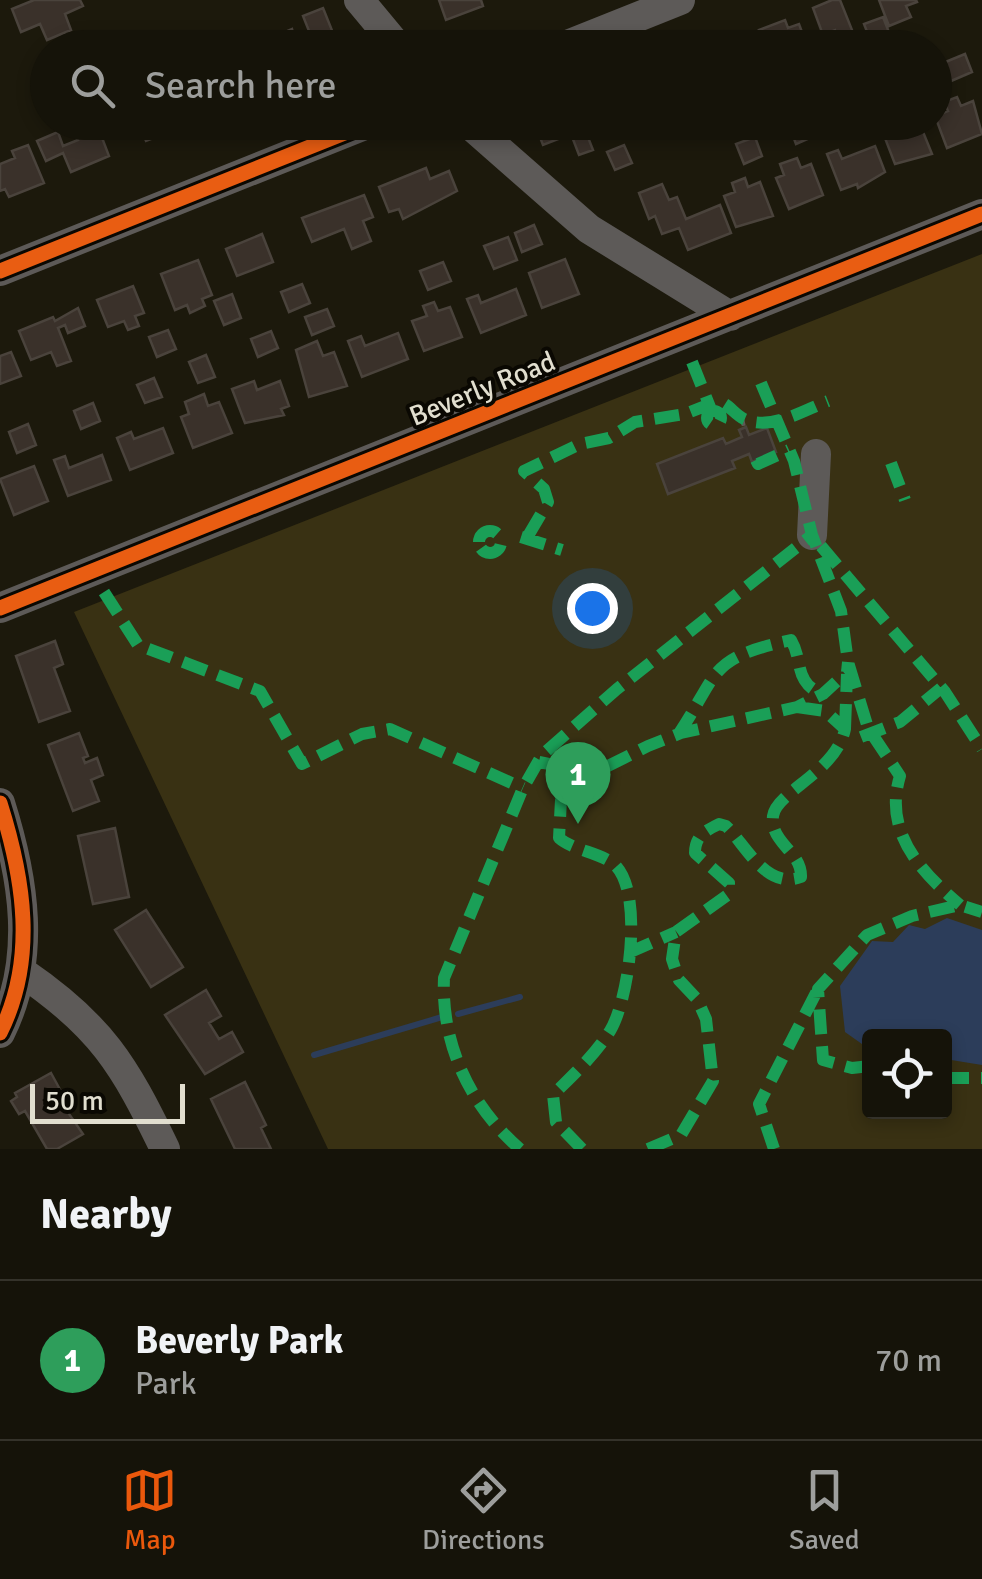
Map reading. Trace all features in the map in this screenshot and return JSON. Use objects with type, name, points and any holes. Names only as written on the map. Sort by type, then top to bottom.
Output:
[{"type":"street","points":[[359,0],[384,30]]},
{"type":"street","points":[[605,30],[680,0]]},
{"type":"street","points":[[0,272],[327,140]]},
{"type":"street","points":[[488,140],[589,229],[730,316]]},
{"type":"street","name":"Beverly Road","points":[[0,608],[982,214]]},
{"type":"street","points":[[812,534],[816,454]]},
{"type":"street","points":[[0,803],[22,894],[22,972],[0,1033]]},
{"type":"street","points":[[22,972],[80,1016],[112,1048],[164,1149]]},
{"type":"path","points":[[742,418],[744,427]]},
{"type":"shaded area","points":[[982,254],[982,1149],[328,1149],[74,612]]},
{"type":"water","points":[[947,918],[982,930],[982,1065],[952,1060],[952,1029],[862,1029],[862,1044],[845,1032],[840,986],[872,941],[893,942],[909,925],[925,929]]},
{"type":"building","points":[[34,0],[80,0],[83,6],[65,14],[71,30],[43,30],[40,24],[21,32],[12,9]]},
{"type":"building","points":[[439,0],[481,0],[483,6],[446,20]]},
{"type":"building","points":[[840,0],[852,30],[821,30],[813,8]]},
{"type":"building","points":[[879,0],[917,2],[906,6],[911,17],[889,26]]},
{"type":"building","points":[[323,8],[332,30],[309,30],[303,16]]},
{"type":"building","points":[[883,17],[888,30],[866,30],[864,24]]},
{"type":"building","points":[[785,20],[788,28],[799,24],[801,30],[759,30]]},
{"type":"building","points":[[965,54],[972,72],[952,81],[952,59]]},
{"type":"building","points":[[957,97],[961,106],[973,101],[982,134],[947,148],[944,140],[952,140],[952,99]]},
{"type":"building","points":[[61,140],[63,146],[78,140],[103,140],[109,156],[71,172],[63,153],[46,161],[37,141]]},
{"type":"building","points":[[573,140],[589,140],[593,150],[579,155]]},
{"type":"building","points":[[756,140],[762,156],[744,164],[736,144]]},
{"type":"building","points":[[886,140],[926,140],[932,154],[895,164]]},
{"type":"building","points":[[28,145],[44,183],[9,197],[5,189],[0,191],[0,164],[15,158],[12,151]]},
{"type":"building","points":[[624,145],[632,163],[615,170],[607,152]]},
{"type":"building","points":[[875,146],[885,172],[858,188],[857,184],[841,190],[827,154],[838,150],[842,159]]},
{"type":"building","points":[[797,158],[801,168],[811,164],[823,195],[789,209],[776,178],[784,175],[780,164]]},
{"type":"building","points":[[426,168],[430,179],[449,171],[457,191],[403,219],[399,209],[389,212],[379,187]]},
{"type":"building","points":[[745,178],[748,187],[760,182],[773,216],[736,227],[724,196],[735,192],[732,183]]},
{"type":"building","points":[[662,184],[669,200],[677,197],[686,219],[720,205],[731,233],[688,250],[679,228],[662,234],[655,216],[649,219],[639,193]]},
{"type":"building","points":[[364,195],[373,217],[363,221],[371,241],[352,249],[344,229],[312,242],[302,218]]},
{"type":"building","points":[[534,225],[542,244],[522,252],[515,233]]},
{"type":"building","points":[[262,234],[273,262],[237,276],[226,249]]},
{"type":"building","points":[[508,237],[517,260],[494,269],[484,246]]},
{"type":"building","points":[[565,259],[579,294],[542,308],[529,273]]},
{"type":"building","points":[[198,260],[212,295],[202,299],[205,306],[190,313],[187,305],[175,310],[161,274]]},
{"type":"building","points":[[443,262],[451,281],[428,290],[420,271]]},
{"type":"building","points":[[302,284],[310,303],[289,312],[281,292]]},
{"type":"building","points":[[133,286],[144,313],[135,316],[139,326],[128,330],[124,321],[108,327],[97,300]]},
{"type":"building","points":[[516,289],[526,315],[481,333],[467,299],[478,295],[481,303]]},
{"type":"building","points":[[232,294],[241,318],[224,325],[214,301]]},
{"type":"building","points":[[434,302],[438,311],[450,307],[462,337],[424,351],[412,321],[427,316],[423,306]]},
{"type":"building","points":[[78,308],[85,326],[68,333],[65,325],[58,328],[71,361],[57,366],[51,352],[31,360],[19,331],[53,317],[55,321]]},
{"type":"building","points":[[327,309],[334,326],[312,335],[305,317]]},
{"type":"building","points":[[168,330],[176,349],[157,357],[149,337]]},
{"type":"building","points":[[271,331],[278,348],[258,357],[251,339]]},
{"type":"building","points":[[398,333],[408,359],[362,377],[348,341],[361,336],[365,346]]},
{"type":"building","points":[[317,341],[323,356],[334,352],[347,386],[309,397],[296,350]]},
{"type":"building","points":[[11,352],[21,376],[0,384],[0,356]]},
{"type":"building","points":[[206,355],[215,377],[198,383],[189,362]]},
{"type":"building","points":[[154,378],[162,397],[145,403],[137,385]]},
{"type":"building","points":[[254,381],[257,390],[280,381],[289,406],[281,409],[284,415],[245,423],[232,389]]},
{"type":"building","points":[[204,394],[208,406],[219,402],[232,433],[193,448],[181,417],[189,414],[185,402]]},
{"type":"building","points":[[93,403],[100,421],[81,429],[74,411]]},
{"type":"building","points":[[28,424],[36,445],[17,453],[9,432]]},
{"type":"building","points":[[746,427],[749,435],[767,428],[776,452],[752,462],[749,454],[732,461],[735,468],[668,494],[657,464],[723,438],[726,444],[742,437],[739,430]]},
{"type":"building","points":[[163,428],[173,453],[130,470],[117,438],[131,432],[134,439]]},
{"type":"building","points":[[102,455],[111,480],[68,496],[54,460],[65,456],[69,468]]},
{"type":"building","points":[[34,466],[48,501],[14,515],[0,479]]},
{"type":"building","points":[[55,641],[63,664],[54,668],[70,711],[39,722],[16,656]]},
{"type":"building","points":[[79,733],[88,756],[83,758],[85,763],[97,758],[103,775],[91,780],[99,801],[73,811],[48,745]]},
{"type":"building","points":[[115,828],[129,897],[93,904],[78,836]]},
{"type":"building","points":[[146,910],[183,967],[151,987],[115,930]]},
{"type":"building","points":[[206,990],[221,1016],[209,1023],[219,1039],[232,1032],[243,1052],[205,1074],[165,1015]]},
{"type":"building","points":[[51,1073],[63,1095],[58,1098],[83,1134],[57,1149],[47,1149],[25,1111],[19,1114],[11,1101],[17,1097],[15,1093]]},
{"type":"building","points":[[245,1082],[266,1125],[261,1128],[271,1149],[235,1149],[211,1099]]},
{"type":"waterway","points":[[458,1014],[520,997]]},
{"type":"waterway","points":[[314,1055],[442,1017]]},
{"type":"marked path","points":[[692,362],[712,412]]},
{"type":"marked path","points":[[761,383],[794,461],[812,535],[841,611],[848,662],[868,728],[900,776],[896,796],[901,833],[919,864],[960,905]]},
{"type":"marked path","points":[[528,536],[548,502],[544,489],[524,471],[580,444],[609,438],[635,422],[685,414],[718,401],[744,419],[765,423],[828,401]]},
{"type":"marked path","points":[[714,411],[721,418],[714,425],[707,418],[714,411]]},
{"type":"marked path","points":[[756,460],[758,464],[789,450]]},
{"type":"marked path","points":[[891,463],[905,500]]},
{"type":"marked path","points":[[490,531],[498,534],[501,542],[498,550],[490,553],[482,550],[479,542],[482,534],[490,531]]},
{"type":"marked path","points":[[520,1149],[487,1113],[462,1072],[448,1027],[444,978],[523,788],[542,755],[617,689],[812,535]]},
{"type":"marked path","points":[[521,537],[562,550]]},
{"type":"marked path","points":[[821,546],[945,692],[982,749]]},
{"type":"marked path","points":[[104,592],[138,645],[260,691],[302,764],[362,734],[390,729],[523,788]]},
{"type":"marked path","points":[[678,735],[719,670],[730,661],[764,647],[791,640],[803,678],[823,694]]},
{"type":"marked path","points":[[582,1149],[556,1122],[553,1095],[598,1048],[617,1016],[628,972],[631,922],[624,879],[615,865],[559,838],[561,800],[594,773],[648,746],[681,733],[797,707],[823,694],[847,672],[848,662]]},
{"type":"marked path","points":[[845,729],[847,674]]},
{"type":"marked path","points":[[861,737],[900,722],[941,688]]},
{"type":"marked path","points":[[648,1149],[681,1135],[713,1081],[706,1019],[697,999],[679,980],[672,959],[676,932],[729,894],[729,883],[695,853],[699,838],[719,824],[726,826],[767,871],[777,877],[801,877],[797,860],[776,834],[773,816],[784,798],[830,757],[845,729],[825,711],[797,707]]},
{"type":"marked path","points":[[539,762],[594,773]]},
{"type":"marked path","points":[[862,1067],[823,1060],[818,989],[867,935],[912,916],[960,905],[982,912]]},
{"type":"marked path","points":[[628,953],[676,932]]},
{"type":"marked path","points":[[774,1149],[759,1104],[817,991]]},
{"type":"marked path","points":[[952,1078],[982,1078]]},
{"type":"cycle path","points":[[0,271],[327,140]]},
{"type":"cycle path","points":[[0,608],[982,214]]},
{"type":"cycle path","points":[[0,803],[15,861],[23,919],[19,977],[0,1033]]},
{"type":"place","name":"Beverly Park","points":[[578,824]]}]
